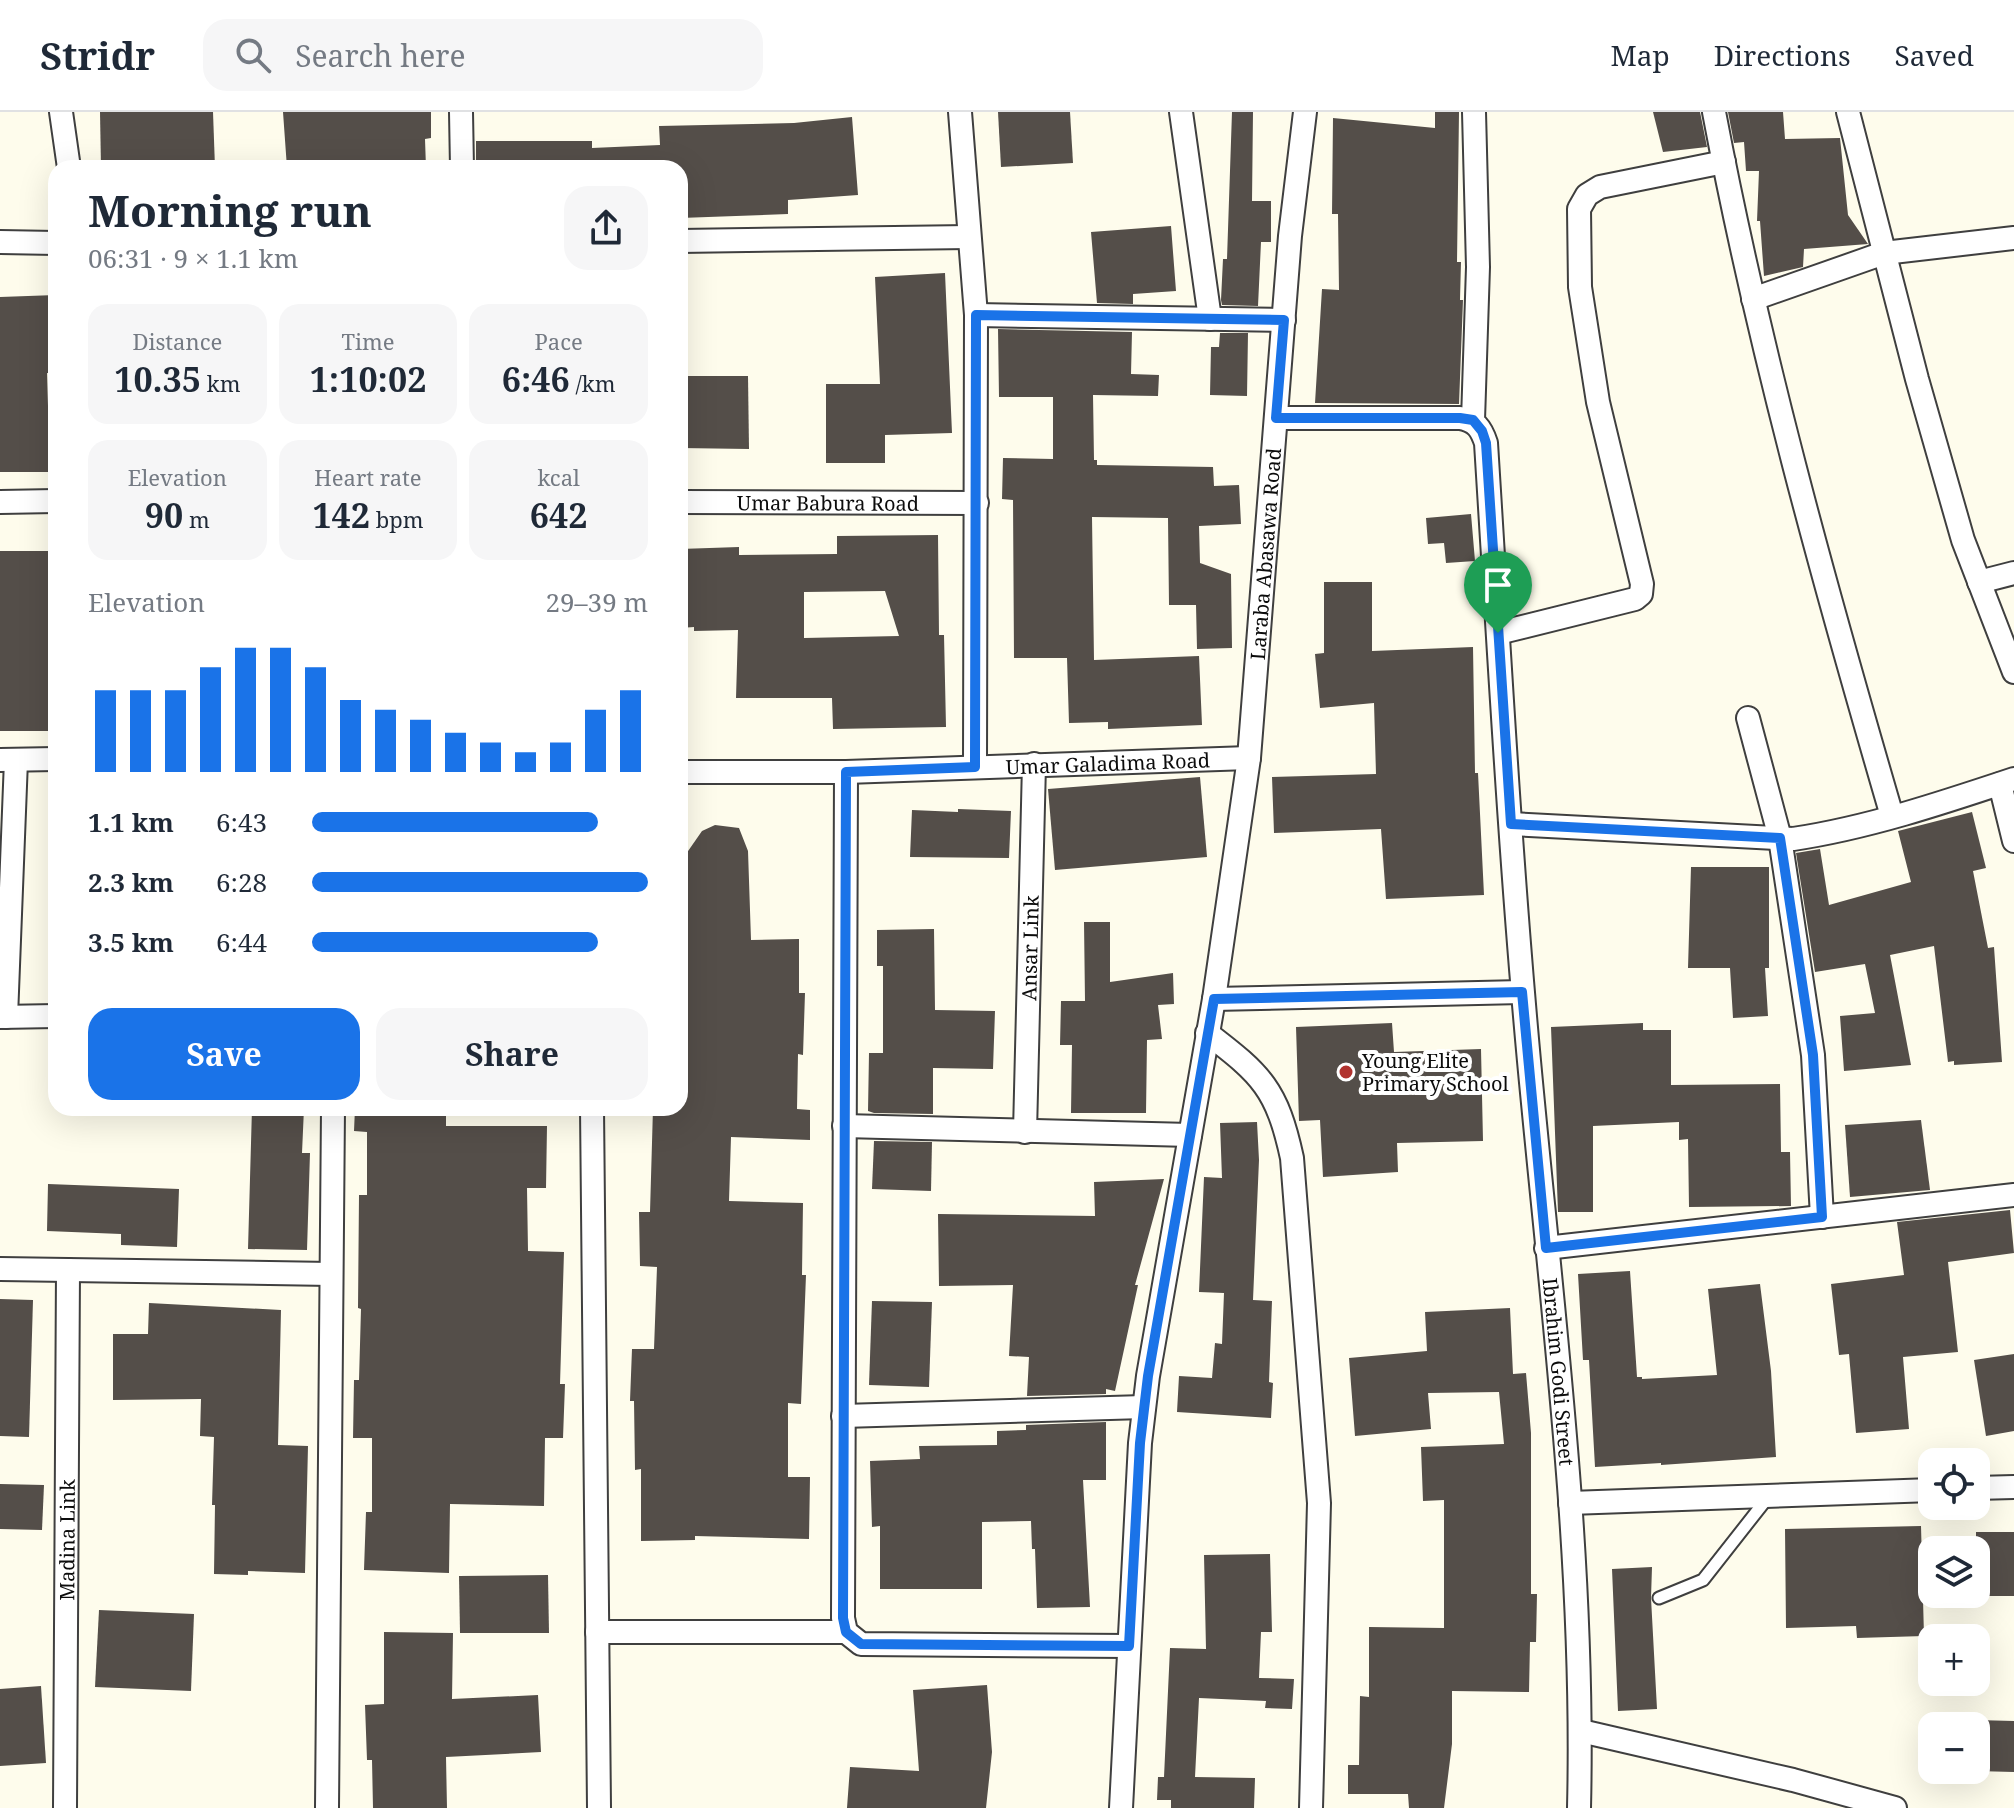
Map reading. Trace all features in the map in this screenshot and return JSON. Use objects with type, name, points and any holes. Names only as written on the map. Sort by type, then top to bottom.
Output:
[{"type":"street","points":[[61,112],[68,160]]},
{"type":"street","points":[[461,112],[462,160]]},
{"type":"street","points":[[960,112],[976,315],[975,767]]},
{"type":"street","points":[[1181,112],[1210,319]]},
{"type":"street","name":"Laraba Abasawa Road","points":[[1121,1808],[1144,1407],[1214,999],[1249,758],[1284,320],[1305,112]]},
{"type":"street","points":[[1276,418],[1473,420],[1478,267],[1474,112]]},
{"type":"street","points":[[1714,112],[1753,299],[1832,609],[1892,816]]},
{"type":"street","points":[[1848,112],[1963,540],[2014,672]]},
{"type":"street","points":[[1498,633],[1635,599],[1641,594],[1642,584],[1598,402],[1580,287],[1579,209],[1587,195],[1600,187],[1724,162]]},
{"type":"street","points":[[688,241],[969,237]]},
{"type":"street","points":[[1753,299],[1884,253],[2014,238]]},
{"type":"street","points":[[0,242],[48,243]]},
{"type":"street","points":[[976,315],[1284,320]]},
{"type":"street","name":"Ibrahim Godi Street","points":[[1473,420],[1482,431],[1486,443],[1522,992],[1570,1503],[1581,1731],[1579,1808]]},
{"type":"street","points":[[0,502],[48,501]]},
{"type":"street","name":"Umar Babura Road","points":[[688,502],[977,503]]},
{"type":"street","points":[[1979,582],[2014,573]]},
{"type":"street","points":[[1748,718],[1780,838],[1813,1055],[1822,1217]]},
{"type":"street","name":"Umar Galadima Road","points":[[688,772],[846,772],[1249,758]]},
{"type":"street","points":[[48,759],[8,760],[3,1017],[48,1016]]},
{"type":"street","name":"Ansar Link","points":[[1025,1132],[1034,764]]},
{"type":"street","points":[[846,772],[843,1416],[843,1618],[846,1632]]},
{"type":"street","points":[[1511,824],[1780,838],[1815,836],[2007,782],[2014,841]]},
{"type":"street","points":[[1214,999],[1522,992]]},
{"type":"street","points":[[1207,1033],[1251,1067],[1272,1094],[1285,1124],[1292,1158],[1319,1503],[1311,1808]]},
{"type":"street","points":[[327,1808],[333,1116]]},
{"type":"street","points":[[592,1116],[599,1808]]},
{"type":"street","points":[[844,1126],[1190,1135]]},
{"type":"street","points":[[1546,1248],[2014,1195]]},
{"type":"street","points":[[0,1269],[331,1274]]},
{"type":"street","name":"Madina Link","points":[[65,1808],[68,1270]]},
{"type":"street","points":[[843,1416],[1144,1407]]},
{"type":"street","points":[[1990,1488],[2014,1487]]},
{"type":"street","points":[[1570,1503],[1918,1491]]},
{"type":"street","points":[[597,1632],[846,1632],[861,1644],[1129,1646]]},
{"type":"street","points":[[1581,1731],[1793,1780],[1895,1808]]},
{"type":"lane","points":[[1659,1598],[1703,1580],[1769,1496]]},
{"type":"building","points":[[100,112],[213,112],[215,160],[101,160]]},
{"type":"building","points":[[283,112],[431,112],[431,138],[425,139],[426,160],[286,160]]},
{"type":"building","points":[[998,112],[1070,112],[1073,163],[1001,167]]},
{"type":"building","points":[[1232,112],[1253,112],[1252,201],[1271,201],[1271,242],[1261,242],[1258,306],[1222,305],[1221,300],[1223,259],[1227,259]]},
{"type":"building","points":[[1435,112],[1459,112],[1457,262],[1461,262],[1460,300],[1463,300],[1459,404],[1315,403],[1322,289],[1339,290],[1338,214],[1332,214],[1333,118],[1435,128]]},
{"type":"building","points":[[1653,112],[1700,112],[1707,147],[1663,152]]},
{"type":"building","points":[[1728,112],[1783,112],[1785,139],[1840,138],[1848,215],[1868,244],[1804,249],[1803,267],[1764,276],[1760,221],[1757,221],[1759,171],[1746,171],[1744,142],[1734,143]]},
{"type":"building","points":[[852,117],[858,195],[788,200],[788,214],[688,218],[688,160],[476,160],[476,141],[592,141],[592,148],[660,145],[659,126],[794,123]]},
{"type":"building","points":[[1171,226],[1176,291],[1133,294],[1133,304],[1097,303],[1091,232]]},
{"type":"building","points":[[945,273],[952,433],[885,435],[885,463],[826,463],[826,384],[880,384],[875,277]]},
{"type":"building","points":[[48,295],[48,472],[0,472],[0,297]]},
{"type":"building","points":[[998,329],[1132,332],[1131,374],[1159,375],[1158,396],[1093,395],[1094,460],[1097,460],[1097,465],[1213,467],[1214,486],[1239,485],[1241,524],[1199,526],[1200,563],[1231,574],[1232,648],[1197,649],[1196,605],[1169,605],[1168,518],[1092,517],[1094,660],[1199,656],[1202,725],[1108,729],[1108,722],[1069,723],[1067,658],[1014,658],[1013,500],[1002,499],[1003,458],[1053,459],[1053,397],[999,397]]},
{"type":"building","points":[[1220,333],[1248,333],[1247,396],[1210,395],[1211,347],[1219,347]]},
{"type":"building","points":[[688,376],[748,376],[749,449],[688,448]]},
{"type":"building","points":[[1471,514],[1475,561],[1446,563],[1444,543],[1428,544],[1426,518]]},
{"type":"building","points":[[938,535],[939,635],[944,635],[946,727],[833,729],[832,698],[736,698],[738,630],[694,631],[694,627],[688,627],[688,549],[739,547],[739,555],[837,554],[837,536]],"holes":[[[885,591],[899,636],[804,638],[804,592]]]},
{"type":"building","points":[[0,551],[48,551],[48,731],[0,731]]},
{"type":"building","points":[[1324,582],[1372,582],[1372,651],[1473,647],[1475,773],[1478,773],[1484,895],[1386,899],[1381,829],[1274,833],[1272,777],[1376,774],[1374,703],[1320,708],[1315,654],[1324,653]]},
{"type":"building","points":[[1200,777],[1207,857],[1055,870],[1048,789]]},
{"type":"building","points":[[958,809],[1011,811],[1009,858],[910,857],[912,810],[958,812]]},
{"type":"building","points":[[1972,812],[1986,868],[1973,871],[1988,948],[1994,947],[2002,1062],[1954,1065],[1954,1061],[1948,1062],[1934,946],[1890,955],[1911,1065],[1844,1071],[1840,1016],[1875,1013],[1865,964],[1815,972],[1796,853],[1820,849],[1829,905],[1911,882],[1898,831]]},
{"type":"building","points":[[715,825],[739,828],[748,851],[751,940],[799,939],[799,993],[805,993],[803,1055],[798,1054],[797,1109],[810,1110],[810,1140],[731,1137],[729,1201],[803,1203],[802,1275],[806,1275],[801,1404],[788,1403],[788,1477],[810,1477],[809,1539],[695,1536],[695,1540],[641,1541],[641,1469],[635,1470],[634,1401],[630,1401],[632,1349],[654,1349],[657,1267],[640,1266],[639,1212],[650,1212],[653,1116],[688,1116],[688,851],[702,831]]},
{"type":"building","points":[[1691,867],[1769,867],[1769,968],[1765,968],[1768,1016],[1733,1018],[1730,968],[1688,968]]},
{"type":"building","points":[[1084,922],[1110,922],[1110,982],[1173,973],[1174,1004],[1158,1005],[1162,1039],[1147,1040],[1146,1113],[1071,1113],[1072,1045],[1060,1045],[1061,1001],[1085,1001]]},
{"type":"building","points":[[934,929],[935,1010],[995,1011],[993,1069],[933,1068],[933,1114],[868,1111],[869,1053],[883,1053],[883,966],[877,966],[877,930]]},
{"type":"building","points":[[1392,1023],[1394,1052],[1481,1049],[1483,1141],[1397,1143],[1398,1172],[1323,1177],[1320,1120],[1299,1121],[1296,1027]]},
{"type":"building","points":[[1643,1023],[1643,1030],[1671,1030],[1671,1085],[1780,1084],[1781,1152],[1790,1152],[1791,1206],[1689,1207],[1688,1139],[1679,1140],[1679,1122],[1593,1126],[1593,1212],[1558,1212],[1551,1027]]},
{"type":"building","points":[[252,1116],[304,1116],[302,1153],[310,1153],[307,1250],[248,1249]]},
{"type":"building","points":[[355,1116],[446,1116],[446,1126],[547,1126],[546,1188],[527,1188],[528,1251],[564,1252],[560,1384],[565,1384],[563,1438],[545,1438],[544,1506],[450,1504],[449,1573],[364,1570],[366,1512],[372,1512],[372,1438],[353,1438],[354,1380],[359,1380],[361,1309],[358,1308],[359,1195],[367,1195],[367,1132],[354,1131]]},
{"type":"building","points":[[1921,1120],[1930,1190],[1850,1197],[1845,1125]]},
{"type":"building","points":[[1257,1122],[1259,1160],[1253,1300],[1272,1301],[1271,1418],[1177,1412],[1179,1376],[1212,1378],[1215,1343],[1222,1344],[1224,1293],[1199,1292],[1204,1177],[1222,1178],[1220,1123]]},
{"type":"building","points":[[874,1141],[932,1142],[931,1191],[872,1189]]},
{"type":"building","points":[[1164,1179],[1135,1285],[1138,1285],[1115,1391],[1106,1389],[1106,1394],[1027,1396],[1029,1357],[1009,1356],[1013,1285],[939,1286],[938,1214],[1095,1216],[1094,1182]]},
{"type":"building","points":[[48,1184],[179,1189],[177,1247],[121,1245],[121,1234],[47,1231]]},
{"type":"building","points":[[2010,1210],[2014,1253],[1948,1262],[1958,1352],[1903,1357],[1909,1429],[1856,1433],[1849,1354],[1839,1355],[1831,1284],[1904,1275],[1897,1222]]},
{"type":"building","points":[[1630,1271],[1637,1377],[1642,1379],[1717,1375],[1708,1289],[1760,1284],[1771,1371],[1776,1457],[1595,1467],[1589,1360],[1583,1360],[1578,1274]]},
{"type":"building","points":[[0,1299],[33,1300],[29,1437],[0,1436]]},
{"type":"building","points":[[872,1301],[932,1302],[929,1387],[869,1385]]},
{"type":"building","points":[[149,1303],[281,1310],[278,1445],[308,1446],[305,1573],[248,1571],[248,1575],[214,1574],[214,1437],[200,1436],[201,1399],[113,1400],[113,1334],[148,1334]]},
{"type":"building","points":[[1510,1308],[1513,1374],[1526,1373],[1531,1433],[1531,1594],[1537,1594],[1536,1642],[1530,1642],[1529,1692],[1452,1691],[1452,1744],[1444,1808],[1409,1808],[1408,1794],[1348,1794],[1348,1765],[1359,1765],[1360,1696],[1369,1697],[1369,1627],[1444,1628],[1444,1500],[1423,1501],[1421,1447],[1504,1444],[1499,1392],[1428,1393],[1431,1429],[1355,1436],[1349,1358],[1427,1351],[1425,1312]]},
{"type":"building","points":[[2014,1354],[2014,1431],[1986,1436],[1974,1360]]},
{"type":"building","points":[[1106,1422],[1106,1480],[1083,1480],[1090,1607],[1037,1608],[1031,1521],[982,1522],[982,1589],[880,1589],[880,1526],[872,1527],[870,1461],[920,1459],[919,1446],[997,1445],[997,1431],[1026,1430],[1026,1425]]},
{"type":"building","points":[[0,1484],[44,1485],[42,1530],[0,1529]]},
{"type":"building","points":[[1921,1526],[1921,1536],[1918,1536],[1918,1608],[1923,1608],[1924,1624],[1918,1624],[1918,1636],[1857,1638],[1856,1626],[1786,1628],[1785,1529]]},
{"type":"building","points":[[1976,1532],[2014,1532],[2014,1596],[1990,1596],[1990,1536],[1976,1536]]},
{"type":"building","points":[[1270,1554],[1272,1632],[1261,1632],[1259,1678],[1294,1679],[1292,1709],[1265,1708],[1266,1701],[1199,1698],[1195,1777],[1255,1778],[1254,1808],[1171,1808],[1171,1800],[1157,1800],[1158,1777],[1164,1777],[1170,1648],[1206,1649],[1204,1555]]},
{"type":"building","points":[[1652,1567],[1657,1709],[1618,1711],[1612,1569]]},
{"type":"building","points":[[548,1575],[549,1633],[460,1633],[459,1576]]},
{"type":"building","points":[[99,1610],[194,1614],[191,1691],[95,1687]]},
{"type":"building","points":[[384,1632],[453,1633],[452,1699],[538,1695],[541,1752],[446,1757],[447,1808],[373,1808],[372,1760],[367,1760],[365,1705],[384,1704]]},
{"type":"building","points":[[987,1685],[992,1752],[986,1808],[847,1808],[850,1767],[919,1771],[913,1690]]},
{"type":"building","points":[[41,1686],[46,1763],[0,1766],[0,1689]]},
{"type":"building","points":[[1990,1720],[2014,1721],[2014,1772],[1990,1771]]},
{"type":"place","name":"Young Elite Primary School","points":[[1346,1072]]},
{"type":"route","points":[[976,315],[1284,320],[1276,418],[1473,420],[1482,431],[1486,443],[1498,633],[1511,824],[1780,838],[1813,1055],[1822,1217],[1546,1248],[1522,992],[1214,999],[1148,1376],[1140,1443],[1129,1646],[861,1644],[846,1632],[843,1618],[846,772],[975,767],[976,315]]}]
